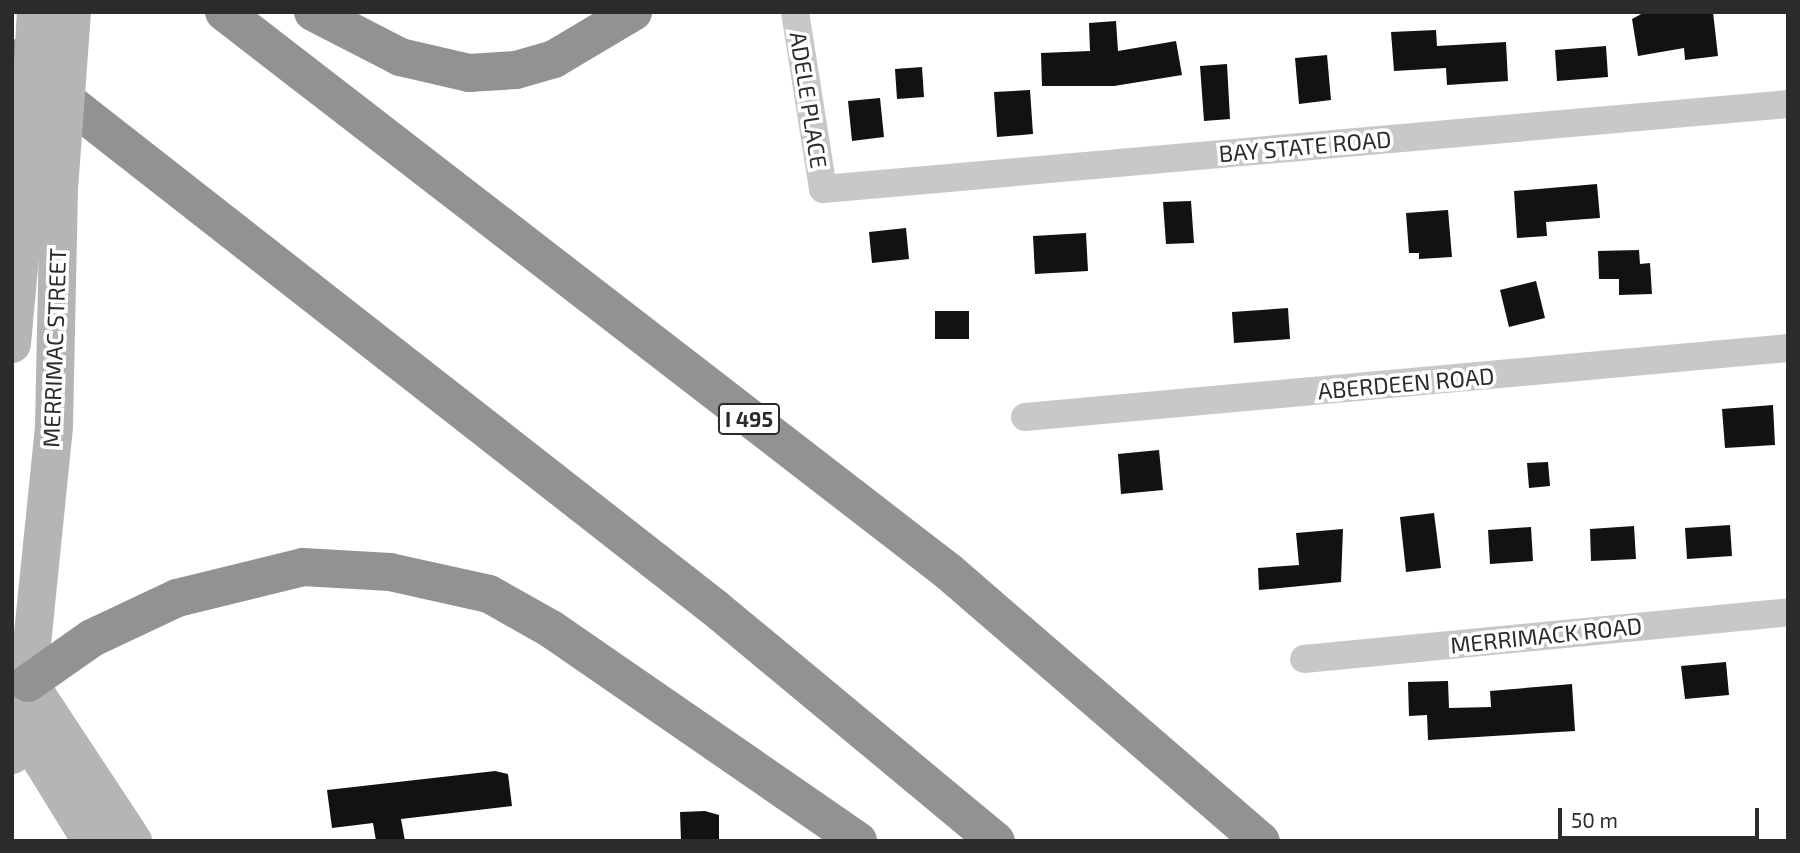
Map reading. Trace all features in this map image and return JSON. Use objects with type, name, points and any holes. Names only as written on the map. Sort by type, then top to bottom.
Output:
[{"type":"highway","name":"I 495","points":[[224,12],[981,597],[1261,841]]},
{"type":"highway","points":[[313,12],[400,57],[469,73],[516,70],[554,59],[633,12]]},
{"type":"highway","points":[[12,58],[715,608],[996,841]]},
{"type":"highway","points":[[17,707],[92,638],[201,591],[303,567],[403,574],[489,594],[551,629],[858,841]]},
{"type":"main road","name":"MERRIMAC STREET","points":[[17,707],[54,426],[36,12]]},
{"type":"main road","name":"MERRIMAC STREET","points":[[12,344],[72,12]]},
{"type":"main road","points":[[17,707],[91,841]]},
{"type":"main road","points":[[17,707],[133,841]]},
{"type":"street","name":"ADELE PLACE","points":[[794,12],[823,189]]},
{"type":"street","name":"BAY STATE ROAD","points":[[823,189],[1788,104]]},
{"type":"street","name":"ABERDEEN ROAD","points":[[1025,417],[1788,348]]},
{"type":"street","name":"MERRIMACK ROAD","points":[[1304,659],[1788,612]]},
{"type":"building","points":[[1645,12],[1713,12],[1718,56],[1685,60],[1684,48],[1638,56],[1632,19]]},
{"type":"building","points":[[1116,21],[1118,51],[1176,41],[1182,75],[1114,86],[1042,86],[1041,53],[1090,51],[1089,23]]},
{"type":"building","points":[[1436,30],[1437,46],[1506,42],[1508,81],[1447,85],[1446,68],[1394,71],[1391,32]]},
{"type":"building","points":[[1606,46],[1608,77],[1557,81],[1555,50]]},
{"type":"building","points":[[1327,55],[1331,100],[1299,104],[1295,58]]},
{"type":"building","points":[[1227,64],[1230,119],[1204,121],[1200,66]]},
{"type":"building","points":[[922,67],[924,97],[897,99],[895,69]]},
{"type":"building","points":[[1030,90],[1033,134],[997,137],[994,92]]},
{"type":"building","points":[[880,98],[884,137],[852,141],[848,101]]},
{"type":"building","points":[[1597,184],[1600,218],[1546,222],[1547,236],[1517,238],[1514,191]]},
{"type":"building","points":[[1191,201],[1194,243],[1166,244],[1163,202]]},
{"type":"building","points":[[1448,210],[1452,257],[1419,259],[1419,253],[1409,253],[1406,213]]},
{"type":"building","points":[[906,228],[909,259],[872,263],[869,232]]},
{"type":"building","points":[[1086,233],[1088,271],[1035,274],[1033,236]]},
{"type":"building","points":[[1639,250],[1640,264],[1650,263],[1652,294],[1619,295],[1619,279],[1599,279],[1598,251]]},
{"type":"building","points":[[1536,281],[1545,318],[1509,327],[1500,290]]},
{"type":"building","points":[[1288,308],[1290,339],[1234,343],[1232,312]]},
{"type":"building","points":[[935,311],[969,311],[969,339],[935,339]]},
{"type":"building","points":[[1773,405],[1775,445],[1725,448],[1722,409]]},
{"type":"building","points":[[1159,450],[1163,490],[1121,494],[1118,454]]},
{"type":"building","points":[[1548,462],[1550,486],[1529,488],[1527,463]]},
{"type":"building","points":[[1434,513],[1441,568],[1406,572],[1400,517]]},
{"type":"building","points":[[1730,525],[1732,556],[1687,559],[1685,528]]},
{"type":"building","points":[[1634,526],[1636,559],[1591,561],[1590,529]]},
{"type":"building","points":[[1531,527],[1533,561],[1490,564],[1488,530]]},
{"type":"building","points":[[1343,529],[1341,582],[1259,590],[1258,568],[1299,565],[1296,533]]},
{"type":"building","points":[[1726,662],[1729,695],[1685,699],[1681,666]]},
{"type":"building","points":[[1448,681],[1449,708],[1491,707],[1490,691],[1572,684],[1575,731],[1428,740],[1427,715],[1409,716],[1408,682]]},
{"type":"building","points":[[495,771],[508,774],[512,806],[401,819],[405,841],[376,841],[373,823],[332,828],[327,790]]},
{"type":"building","points":[[705,811],[719,815],[719,841],[681,841],[680,812]]}]
